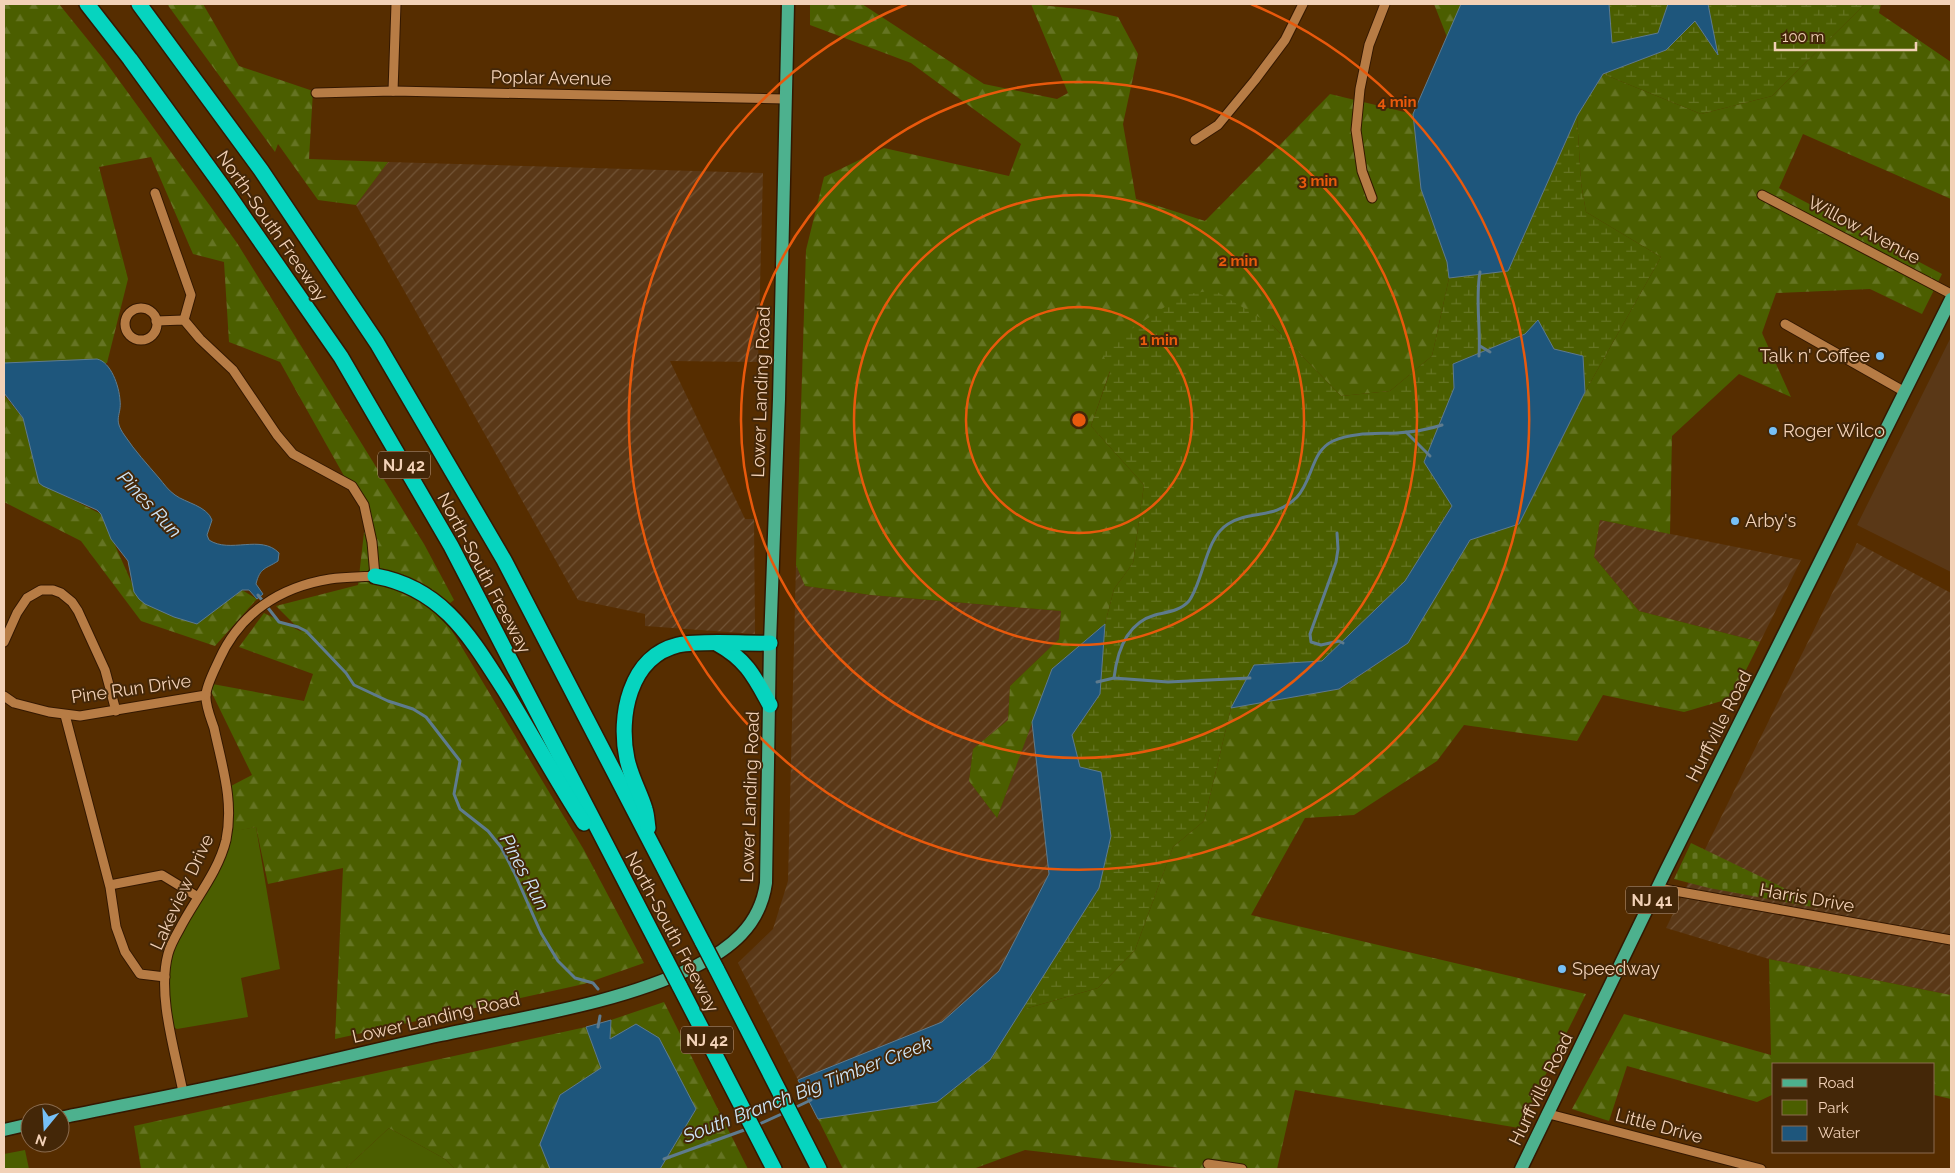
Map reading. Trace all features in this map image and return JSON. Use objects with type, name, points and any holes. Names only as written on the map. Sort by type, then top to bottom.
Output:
[{"type":"highway","name":"North-South Freeway","points":[[87,4],[130,58],[225,190],[341,357],[451,546],[772,1164]]},
{"type":"highway","name":"North-South Freeway","points":[[139,4],[261,170],[376,343],[504,560],[819,1169]]},
{"type":"highway","points":[[375,576],[404,583],[422,593],[448,612],[467,633],[524,721],[581,819],[622,876]]},
{"type":"highway","points":[[651,842],[645,808],[632,778],[626,753],[624,721],[628,697],[633,684],[644,668],[665,651],[688,644],[770,644]]},
{"type":"highway","points":[[716,644],[736,655],[748,667],[770,705]]},
{"type":"main road","name":"Lower Landing Road","points":[[70,1116],[585,1004],[648,985],[694,967],[732,944],[749,927],[761,904],[764,892],[770,644],[779,399],[788,4]]},
{"type":"main road","name":"Hurffville Road","points":[[1521,1169],[1658,888],[1951,299]]},
{"type":"main road","points":[[4,1130],[20,1126]]},
{"type":"street","points":[[393,92],[396,4]]},
{"type":"street","points":[[1195,140],[1218,124],[1255,80],[1285,40],[1303,4]]},
{"type":"street","points":[[1372,198],[1362,171],[1356,130],[1360,89],[1369,44],[1385,4]]},
{"type":"street","name":"Poplar Avenue","points":[[316,92],[785,100]]},
{"type":"street","points":[[155,193],[192,295],[184,320]]},
{"type":"street","name":"Willow Avenue","points":[[1762,194],[1951,294]]},
{"type":"street","points":[[156,321],[184,320]]},
{"type":"street","points":[[184,320],[200,339],[233,370],[277,435],[294,454],[352,486],[364,505],[372,542],[375,576],[330,579],[299,587],[270,599],[247,617],[226,645],[206,695]]},
{"type":"street","points":[[1785,324],[1905,392]]},
{"type":"street","points":[[4,642],[17,613],[27,598],[41,590],[53,590],[61,593],[72,602],[78,611],[105,670],[116,711]]},
{"type":"street","name":"Pine Run Drive","points":[[4,696],[14,703],[65,715],[88,716],[206,695]]},
{"type":"street","name":"Lakeview Drive","points":[[183,1092],[166,998],[165,977],[168,954],[179,929],[220,856],[230,816],[223,768],[206,695]]},
{"type":"street","points":[[65,715],[110,885],[116,927],[125,952],[140,974],[165,977]]},
{"type":"street","points":[[110,885],[162,876],[198,897]]},
{"type":"street","name":"Harris Drive","points":[[1658,888],[1951,940]]},
{"type":"street","name":"Little Drive","points":[[1549,1114],[1761,1169]]},
{"type":"street","points":[[1208,1164],[1242,1169]]},
{"type":"shaded area","points":[[388,162],[763,173],[758,362],[670,361],[745,519],[754,519],[755,634],[645,626],[645,614],[578,600],[356,205]]},
{"type":"shaded area","points":[[1951,337],[1951,572],[1857,525]]},
{"type":"shaded area","points":[[1600,520],[1801,560],[1760,642],[1639,611],[1594,557]]},
{"type":"shaded area","points":[[1857,543],[1951,593],[1951,995],[1769,959],[1666,928]]},
{"type":"shaded area","points":[[796,565],[805,586],[871,595],[1061,611],[1059,639],[1010,686],[1008,720],[973,749],[969,781],[997,818],[1032,722],[1049,874],[999,971],[943,1022],[798,1080],[738,963],[773,929],[788,881]]},
{"type":"green space","points":[[4,4],[59,4],[105,61],[237,243],[424,544],[454,600],[440,611],[584,850],[644,963],[584,984],[335,1039],[343,868],[268,884],[256,827],[226,833],[229,787],[252,775],[207,683],[304,701],[313,674],[239,647],[264,613],[302,632],[276,606],[358,585],[366,515],[280,362],[229,342],[224,262],[193,254],[151,157],[99,167],[128,279],[107,363],[4,371]]},
{"type":"green space","points":[[167,4],[203,4],[239,66],[313,91],[309,159],[388,162],[356,205],[318,200],[278,144],[275,152]]},
{"type":"green space","points":[[810,4],[862,4],[984,84],[1057,99],[1068,93],[1031,4],[1088,10],[1118,17],[1138,54],[1123,124],[1136,199],[1205,221],[1330,94],[1413,114],[1421,189],[1447,262],[1449,278],[1432,356],[1390,391],[1341,396],[1272,325],[1110,371],[1091,426],[1144,485],[1133,563],[1114,589],[1105,624],[1052,669],[997,818],[969,781],[973,749],[1008,720],[1010,686],[1059,639],[1061,611],[871,595],[805,586],[796,565],[806,250],[824,177],[884,148],[1009,176],[1021,144],[911,63],[810,25]]},
{"type":"green space","points":[[1434,4],[1461,4],[1447,37]]},
{"type":"green space","points":[[1609,4],[1668,4],[1659,33],[1611,43]]},
{"type":"green space","points":[[1708,4],[1865,4],[1772,96],[1701,114],[1603,74],[1666,50],[1695,21],[1717,54]]},
{"type":"green space","points":[[1865,4],[1881,4],[1879,13],[1951,62],[1951,199],[1803,134],[1779,188],[1942,274],[1922,314],[1870,289],[1776,293],[1762,333],[1791,397],[1739,374],[1672,436],[1670,534],[1600,520],[1594,557],[1639,611],[1760,642],[1732,698],[1684,712],[1603,695],[1577,741],[1464,725],[1437,761],[1354,815],[1305,818],[1251,915],[1586,994],[1519,1128],[1295,1090],[1277,1169],[1189,1169],[1025,1150],[973,1169],[843,1169],[818,1119],[937,1102],[990,1060],[1021,1010],[1098,988],[1135,950],[1173,847],[1204,821],[1231,708],[1340,689],[1408,643],[1470,540],[1519,524],[1585,392],[1661,257],[1586,212],[1581,183],[1577,116],[1603,74],[1701,114],[1772,96]]},
{"type":"green space","points":[[1577,116],[1581,183],[1586,212],[1661,257],[1585,392],[1583,356],[1554,349],[1525,334],[1453,364],[1454,388],[1424,462],[1452,505],[1405,581],[1322,661],[1254,665],[1231,708],[1204,821],[1173,847],[1135,950],[1098,988],[1021,1010],[1099,888],[1080,768],[1072,735],[1100,694],[1105,624],[1114,589],[1133,563],[1144,485],[1091,426],[1110,372],[1101,349],[1183,295],[1214,290],[1272,325],[1341,396],[1390,391],[1432,356],[1449,278],[1508,271]]},
{"type":"green space","points":[[4,395],[23,418],[39,483],[101,514],[139,599],[195,624],[242,590],[257,599],[215,646],[141,621],[81,541],[4,502]]},
{"type":"green space","points":[[256,827],[280,969],[241,978],[248,1017],[177,1029],[170,1025],[168,954],[208,880],[227,832]]},
{"type":"green space","points":[[1691,843],[1819,905],[1818,908],[1709,888],[1674,879]]},
{"type":"green space","points":[[1769,959],[1951,995],[1951,1099],[1935,1095],[1935,1063],[1772,1063],[1772,1095],[1757,1102],[1627,1066],[1609,1121],[1572,1109],[1624,1014],[1771,1055]]},
{"type":"green space","points":[[664,1002],[748,1169],[660,1169],[696,1109],[610,1039],[611,1020]]},
{"type":"green space","points":[[586,1027],[601,1068],[560,1095],[550,1169],[455,1169],[445,1159],[389,1128],[345,1169],[141,1169],[134,1126]]},
{"type":"green space","points":[[389,1128],[445,1159],[455,1169],[345,1169]]},
{"type":"green space","points":[[20,1151],[20,1153],[26,1153],[29,1169],[4,1169],[4,1154]]},
{"type":"water","points":[[1461,4],[1609,4],[1612,43],[1658,33],[1668,4],[1708,4],[1718,55],[1695,21],[1666,50],[1603,74],[1577,116],[1508,271],[1449,278],[1447,262],[1421,189],[1413,114]]},
{"type":"water","points":[[1538,320],[1554,349],[1583,356],[1585,392],[1519,524],[1470,540],[1408,643],[1339,689],[1231,708],[1254,665],[1322,661],[1405,581],[1452,506],[1424,462],[1454,388],[1453,364],[1525,334]]},
{"type":"water","points":[[97,359],[106,365],[116,382],[120,400],[118,421],[121,430],[170,491],[206,511],[212,520],[207,535],[209,540],[217,544],[226,545],[263,545],[279,553],[278,561],[259,574],[256,584],[263,594],[257,599],[249,590],[242,590],[197,624],[174,617],[145,604],[134,592],[128,561],[111,539],[101,514],[97,510],[39,483],[23,418],[4,393],[4,363]]},
{"type":"water","points":[[1105,624],[1100,694],[1072,735],[1080,767],[1101,772],[1111,836],[1099,888],[990,1060],[937,1102],[818,1119],[798,1080],[942,1022],[999,971],[1049,874],[1032,722],[1052,669]]},
{"type":"water","points":[[611,1020],[610,1039],[636,1024],[659,1038],[696,1109],[660,1169],[550,1169],[540,1144],[560,1095],[601,1068],[586,1027]]},
{"type":"waterway","name":"South Branch Big Timber Creek","points":[[1479,356],[1478,293],[1480,272]]},
{"type":"waterway","name":"South Branch Big Timber Creek","points":[[1480,346],[1490,352]]},
{"type":"waterway","points":[[1114,678],[1121,649],[1125,640],[1137,625],[1145,619],[1177,609],[1189,601],[1214,539],[1220,530],[1236,520],[1280,509],[1297,497],[1316,459],[1326,446],[1333,441],[1348,436],[1409,432],[1442,425]]},
{"type":"waterway","points":[[1406,432],[1430,456]]},
{"type":"waterway","points":[[1337,533],[1338,549],[1336,562],[1310,634],[1311,642],[1321,645],[1339,641],[1343,643]]},
{"type":"waterway","name":"Pines Run","points":[[258,595],[279,622],[306,631],[346,673],[354,685],[388,701],[413,709],[426,717],[460,761],[454,794],[460,809],[488,831],[501,847],[541,933],[558,961],[575,978],[593,983],[598,989]]},
{"type":"waterway","name":"South Branch Big Timber Creek","points":[[1097,682],[1114,678],[1168,682],[1250,678]]},
{"type":"waterway","name":"Pines Run","points":[[598,1027],[600,1016]]},
{"type":"waterway","name":"South Branch Big Timber Creek","points":[[794,1108],[811,1100]]},
{"type":"waterway","name":"South Branch Big Timber Creek","points":[[755,1126],[786,1112]]},
{"type":"waterway","name":"South Branch Big Timber Creek","points":[[664,1159],[747,1129]]},
{"type":"place","name":"Talk n' Coffee","points":[[1880,356]]},
{"type":"place","name":"Roger Wilco","points":[[1773,431]]},
{"type":"place","name":"Arby's","points":[[1735,521]]},
{"type":"place","name":"Speedway","points":[[1562,969]]}]
